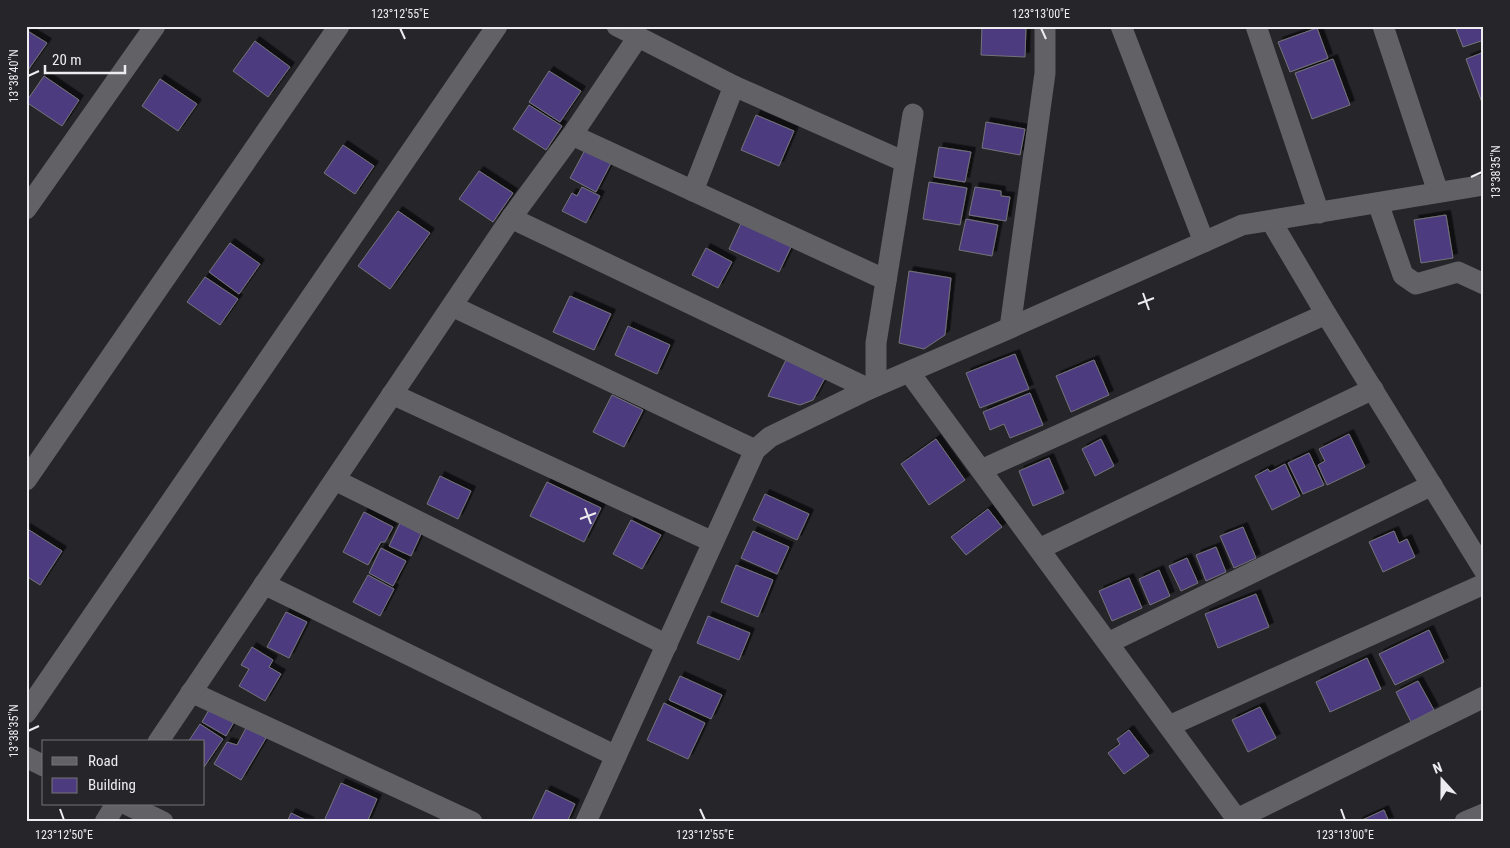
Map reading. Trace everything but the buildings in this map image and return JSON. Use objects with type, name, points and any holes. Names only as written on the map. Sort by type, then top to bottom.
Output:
[{"type":"street","points":[[26,209],[155,26]]},
{"type":"street","points":[[26,480],[339,26]]},
{"type":"street","points":[[26,713],[497,26]]},
{"type":"street","points":[[617,26],[734,86],[905,162]]},
{"type":"street","points":[[1010,328],[1045,74],[1046,26]]},
{"type":"street","points":[[1121,26],[1204,242]]},
{"type":"street","points":[[1256,26],[1319,213]]},
{"type":"street","points":[[1383,26],[1438,192]]},
{"type":"street","points":[[159,740],[511,218],[572,135],[638,37]]},
{"type":"street","points":[[693,191],[734,86]]},
{"type":"street","points":[[873,388],[876,343],[913,114]]},
{"type":"street","points":[[572,135],[886,280]]},
{"type":"street","points":[[586,822],[755,450],[770,437],[873,388],[1242,225],[1484,185]]},
{"type":"street","points":[[1378,203],[1403,275],[1416,284],[1458,272],[1484,284]]},
{"type":"street","points":[[511,218],[873,388]]},
{"type":"street","points":[[1271,221],[1326,314],[1484,570]]},
{"type":"street","points":[[452,306],[755,450]]},
{"type":"street","points":[[981,470],[1326,314]]},
{"type":"street","points":[[909,372],[1238,820],[1484,697]]},
{"type":"street","points":[[1039,549],[1373,389]]},
{"type":"street","points":[[392,394],[713,542]]},
{"type":"street","points":[[335,480],[667,645]]},
{"type":"street","points":[[1108,643],[1432,485]]},
{"type":"street","points":[[264,584],[616,756]]},
{"type":"street","points":[[1169,726],[1484,584]]},
{"type":"street","points":[[191,692],[472,822]]},
{"type":"street","points":[[26,757],[42,765]]},
{"type":"street","points":[[105,822],[115,806]]},
{"type":"street","points":[[130,806],[163,822]]},
{"type":"street","points":[[1465,822],[1484,814]]}]
